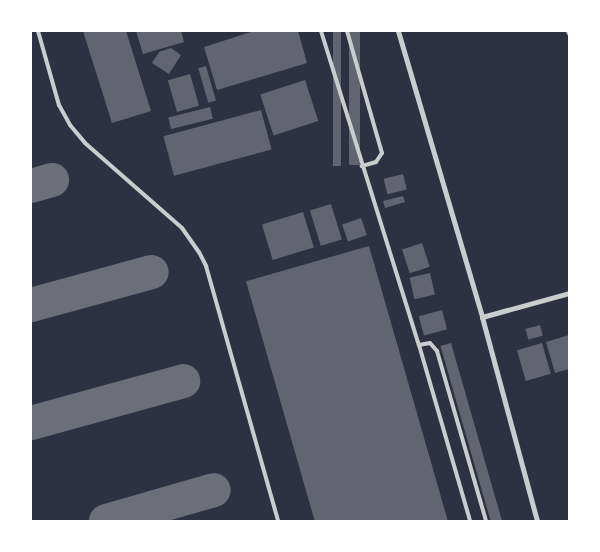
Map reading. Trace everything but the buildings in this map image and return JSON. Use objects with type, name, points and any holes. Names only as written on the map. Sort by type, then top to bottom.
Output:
[{"type":"street","points":[[398,31],[482,317],[537,521]]},
{"type":"street","points":[[482,317],[569,292]]},
{"type":"lane","points":[[38,31],[58,100],[70,125],[85,143],[182,228],[199,252],[206,266],[278,521]]},
{"type":"lane","points":[[321,31],[470,521]]},
{"type":"lane","points":[[347,31],[382,153],[376,162],[362,166]]},
{"type":"lane","points":[[418,345],[430,343],[438,351],[486,521]]},
{"type":"taxiway","points":[[31,186],[52,180]]},
{"type":"taxiway","points":[[31,305],[152,272]]},
{"type":"taxiway","points":[[31,423],[183,381]]},
{"type":"taxiway","points":[[106,521],[214,490]]}]
